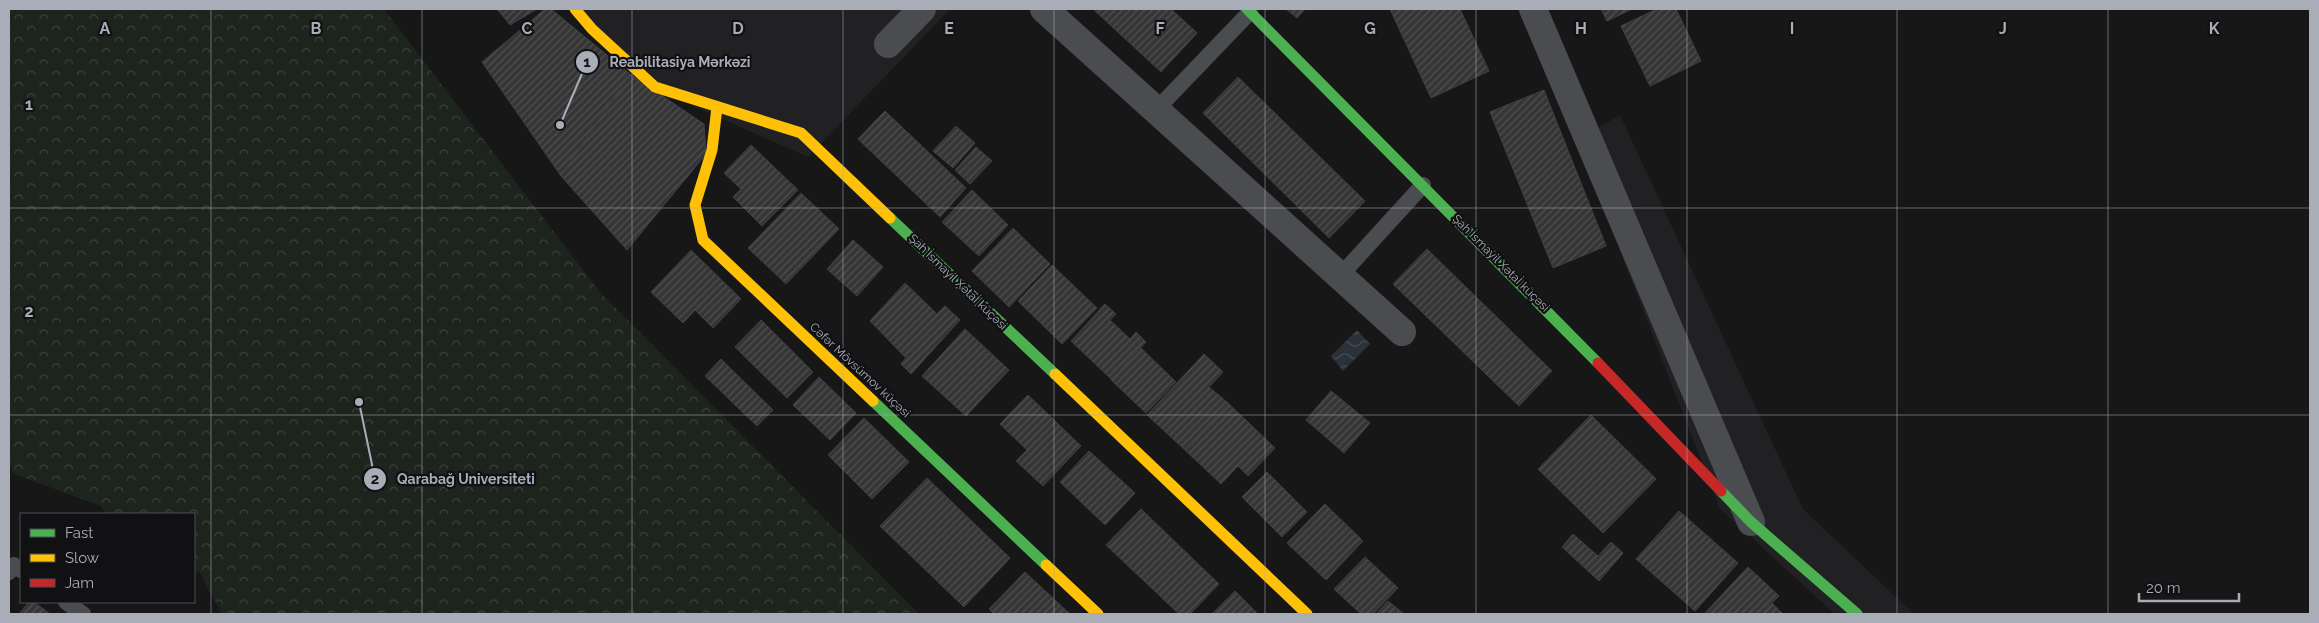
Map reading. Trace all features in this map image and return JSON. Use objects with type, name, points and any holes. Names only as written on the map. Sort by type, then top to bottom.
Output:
[{"type":"street","name":"Şah İsmayil Xətaİ küçəsi","points":[[575,9],[592,29],[655,87],[801,133],[1307,614]]},
{"type":"street","points":[[888,44],[922,9]]},
{"type":"street","points":[[1044,9],[1402,332]]},
{"type":"street","name":"Şah İsmayil Xətaİ küçəsi","points":[[1534,9],[1752,522]]},
{"type":"street","name":"Şah İsmayil Xətaİ küçəsi","points":[[1249,11],[1424,185],[1752,522],[1857,614]]},
{"type":"street","name":"Cəfər Mövsümov küçəsi","points":[[717,107],[712,150],[695,205],[703,240],[1098,614]]},
{"type":"lane","points":[[1156,110],[1249,11]]},
{"type":"lane","points":[[1340,276],[1424,185]]},
{"type":"lane","points":[[9,572],[14,565],[20,569]]},
{"type":"lane","points":[[67,603],[83,614]]},
{"type":"shaded area","points":[[572,9],[950,9],[808,157],[653,88]]},
{"type":"shaded area","points":[[1620,115],[1803,509],[1914,614],[1835,614],[1720,509],[1577,140]]},
{"type":"green space","points":[[9,9],[384,9],[599,291],[919,614],[222,614],[200,573],[195,571],[195,513],[105,513],[101,506],[14,474],[9,465]]},
{"type":"water","points":[[1357,330],[1370,344],[1343,371],[1331,356]]},
{"type":"building","points":[[497,9],[537,9],[510,25]]},
{"type":"building","points":[[545,9],[551,9],[630,74],[561,176],[482,62]]},
{"type":"building","points":[[1093,9],[1171,9],[1197,33],[1161,72]]},
{"type":"building","points":[[1286,9],[1305,9],[1297,18]]},
{"type":"building","points":[[1390,9],[1460,9],[1489,71],[1431,98]]},
{"type":"building","points":[[1601,9],[1632,9],[1607,21]]},
{"type":"building","points":[[1657,9],[1676,9],[1701,61],[1650,86],[1621,26]]},
{"type":"building","points":[[630,74],[704,124],[706,154],[627,250],[561,176]]},
{"type":"building","points":[[1238,77],[1365,201],[1329,238],[1203,113]]},
{"type":"building","points":[[1544,90],[1606,246],[1553,268],[1490,112]]},
{"type":"building","points":[[885,111],[966,188],[940,217],[858,139]]},
{"type":"building","points":[[956,126],[975,143],[953,168],[933,151]]},
{"type":"building","points":[[751,145],[798,190],[762,226],[733,197],[741,189],[724,173]]},
{"type":"building","points":[[976,147],[992,161],[970,184],[955,170]]},
{"type":"building","points":[[972,190],[1008,225],[979,256],[942,222]]},
{"type":"building","points":[[801,193],[839,229],[786,284],[748,248]]},
{"type":"building","points":[[1013,228],[1050,264],[1009,307],[972,271]]},
{"type":"building","points":[[853,240],[883,267],[857,296],[827,269]]},
{"type":"building","points":[[1427,249],[1552,371],[1519,406],[1393,284]]},
{"type":"building","points":[[691,250],[741,299],[713,328],[695,310],[683,323],[651,292]]},
{"type":"building","points":[[1052,265],[1097,308],[1062,344],[1018,301]]},
{"type":"building","points":[[905,283],[937,314],[945,306],[960,320],[911,374],[901,364],[906,358],[870,321]]},
{"type":"building","points":[[1105,304],[1116,314],[1110,320],[1130,339],[1136,332],[1146,342],[1111,379],[1071,341]]},
{"type":"building","points":[[761,320],[813,372],[787,398],[735,347]]},
{"type":"building","points":[[965,329],[1009,370],[966,416],[922,376]]},
{"type":"building","points":[[1141,348],[1176,382],[1146,413],[1111,380]]},
{"type":"building","points":[[1204,354],[1223,372],[1209,387],[1228,403],[1185,450],[1147,415]]},
{"type":"building","points":[[721,359],[773,410],[757,426],[705,376]]},
{"type":"building","points":[[819,377],[856,413],[830,440],[793,405]]},
{"type":"building","points":[[1331,391],[1370,423],[1344,453],[1306,420]]},
{"type":"building","points":[[1028,395],[1081,446],[1043,486],[1016,461],[1027,450],[1000,424]]},
{"type":"building","points":[[1228,403],[1275,448],[1248,476],[1238,466],[1221,484],[1185,450]]},
{"type":"building","points":[[1591,415],[1656,479],[1603,533],[1538,469]]},
{"type":"building","points":[[864,418],[909,462],[872,499],[828,455]]},
{"type":"building","points":[[1089,451],[1135,493],[1105,525],[1060,482]]},
{"type":"building","points":[[1267,472],[1307,512],[1282,537],[1242,497]]},
{"type":"building","points":[[927,478],[1010,558],[964,607],[880,526]]},
{"type":"building","points":[[1325,504],[1363,541],[1326,580],[1287,543]]},
{"type":"building","points":[[1141,509],[1219,584],[1190,614],[1179,614],[1106,545]]},
{"type":"building","points":[[1679,511],[1738,563],[1695,611],[1636,559]]},
{"type":"building","points":[[1573,534],[1598,556],[1611,542],[1623,553],[1599,581],[1562,547]]},
{"type":"building","points":[[1365,557],[1398,588],[1373,614],[1361,614],[1334,589]]},
{"type":"building","points":[[1748,567],[1779,596],[1772,603],[1783,614],[1704,614]]},
{"type":"building","points":[[1025,572],[1070,614],[994,614],[989,609]]},
{"type":"building","points":[[1235,591],[1258,614],[1212,614]]},
{"type":"building","points":[[1388,601],[1404,614],[1376,614]]},
{"type":"building","points":[[28,603],[35,603],[50,614],[19,614]]},
{"type":"traffic: fast","points":[[1247,9],[1598,363]]},
{"type":"traffic: fast","points":[[890,218],[1055,374]]},
{"type":"traffic: fast","points":[[873,401],[1046,565]]},
{"type":"traffic: fast","points":[[1721,491],[1751,522],[1857,614]]},
{"type":"traffic: slow","points":[[575,9],[592,29],[655,87],[801,133],[890,218]]},
{"type":"traffic: slow","points":[[717,107],[712,150],[695,205],[703,240],[873,401]]},
{"type":"traffic: slow","points":[[1055,374],[1307,614]]},
{"type":"traffic: slow","points":[[1046,565],[1098,614]]},
{"type":"traffic: jam","points":[[1598,363],[1721,491]]},
{"type":"place","name":"Reabilitasiya Mərkəzi","points":[[560,125]]},
{"type":"place","name":"Qarabağ Universiteti","points":[[359,402]]}]
